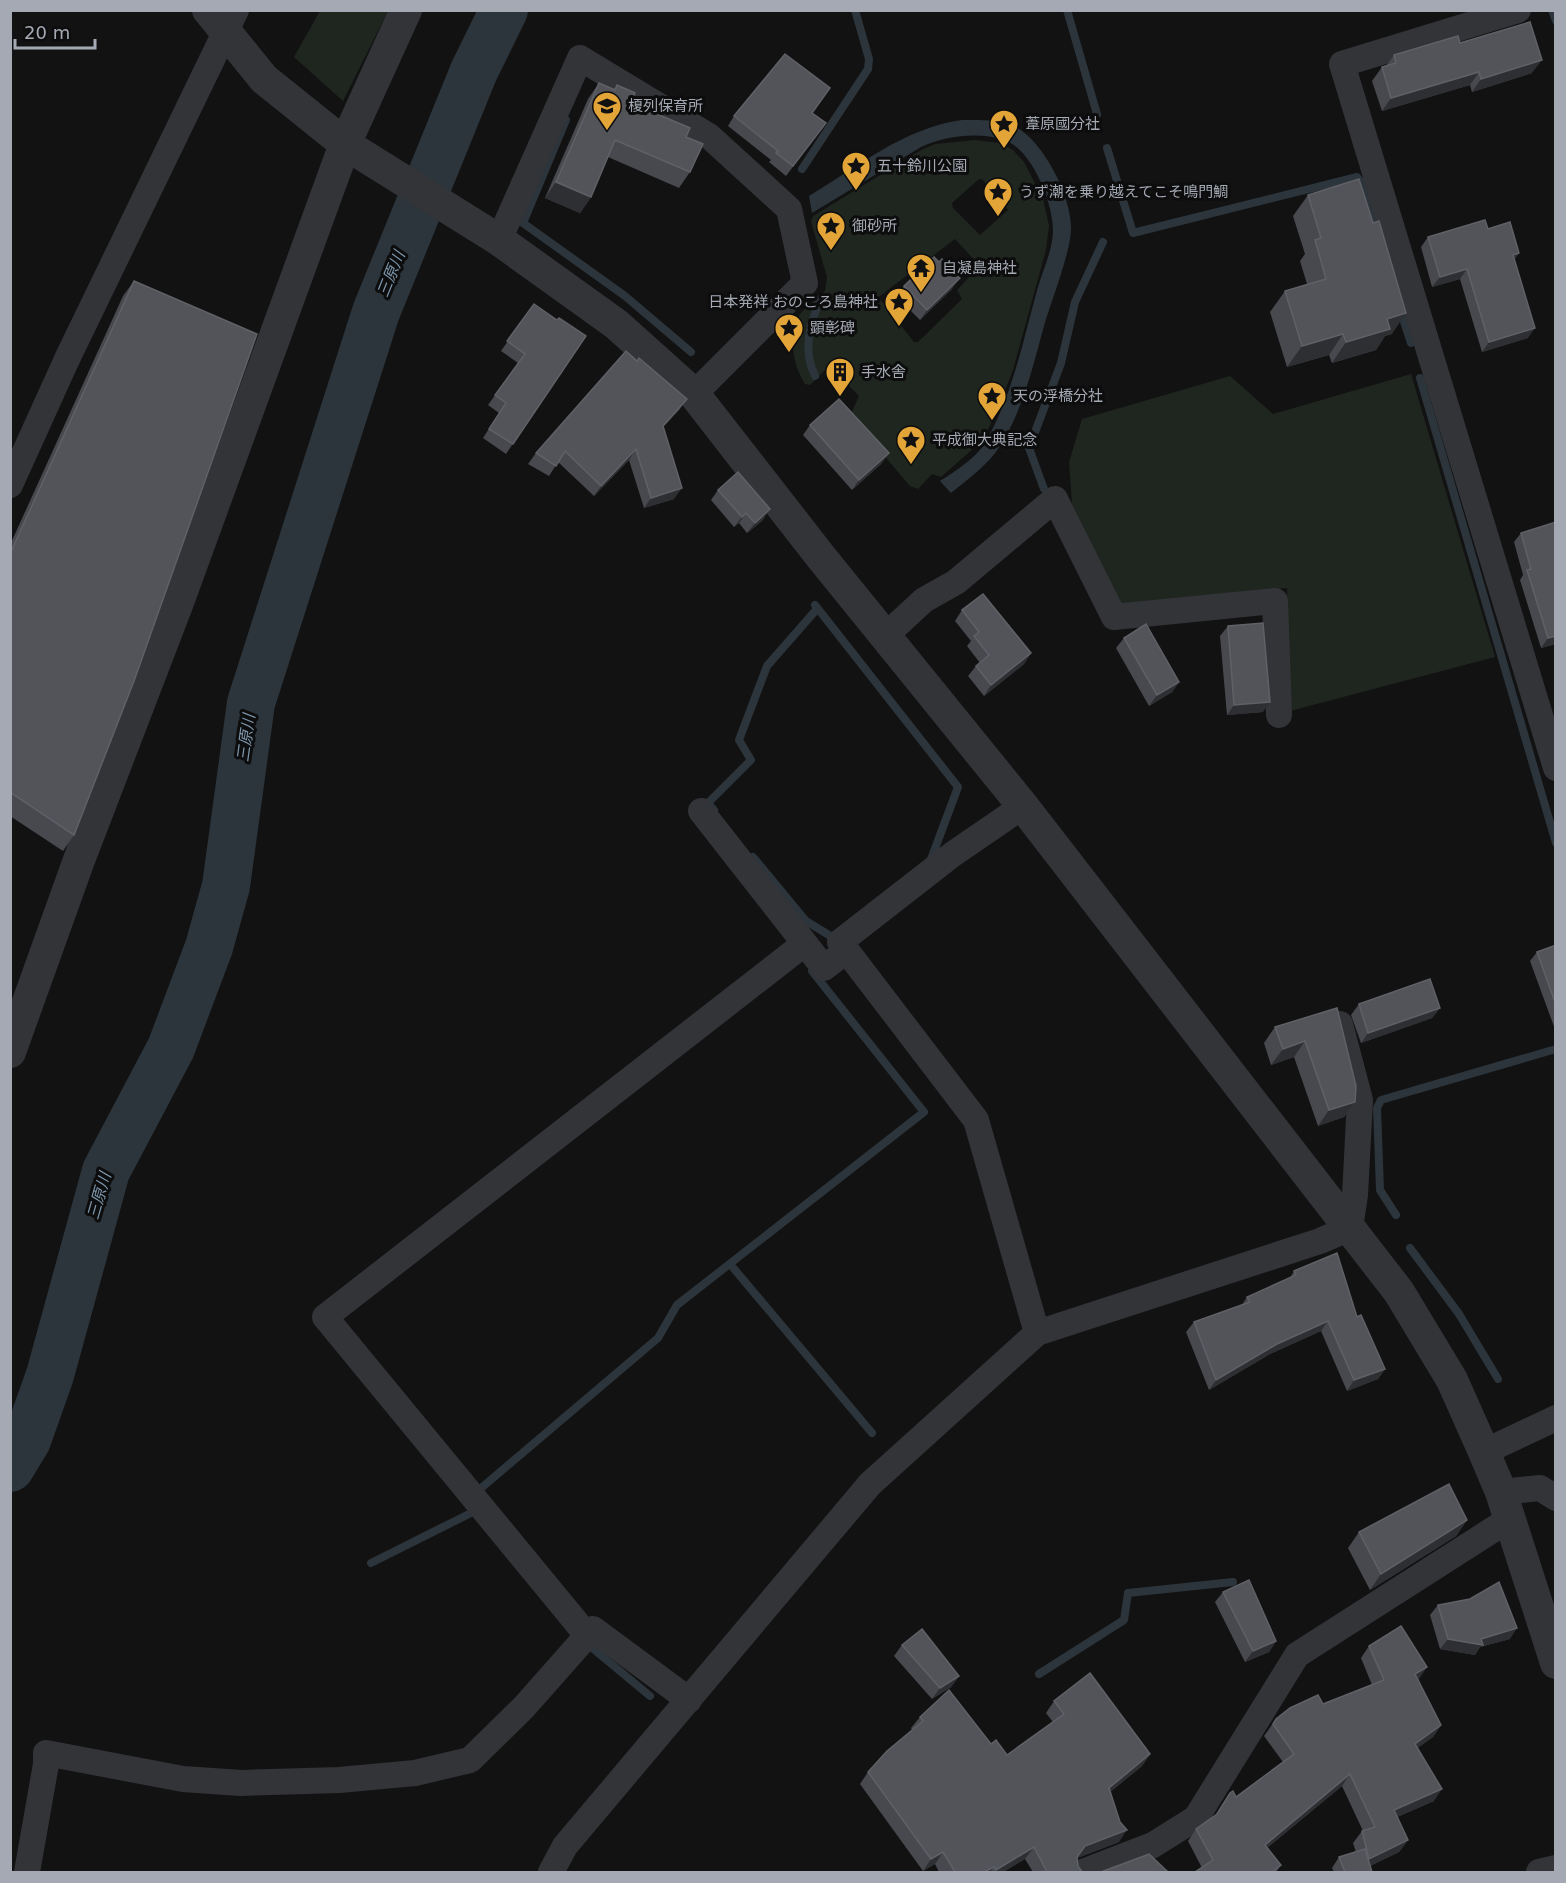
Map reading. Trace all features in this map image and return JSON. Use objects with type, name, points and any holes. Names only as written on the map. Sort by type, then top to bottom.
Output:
[{"type":"street","points":[[10,1052],[79,860],[177,605],[345,144],[406,10]]},
{"type":"street","points":[[1518,10],[1342,64],[1556,768]]},
{"type":"street","points":[[223,18],[264,79],[345,144],[491,235],[616,324],[694,394],[1023,806],[1399,1292],[1452,1380],[1484,1452],[1556,1663]]},
{"type":"street","points":[[10,485],[223,18]]},
{"type":"street","points":[[491,235],[580,58],[709,136],[789,209],[806,284],[694,394]]},
{"type":"street","points":[[885,636],[924,600],[956,582],[1055,500],[1114,617],[1275,601],[1279,715]]},
{"type":"street","points":[[1023,806],[953,854],[840,942],[976,1120],[1037,1333]]},
{"type":"street","points":[[701,811],[824,968],[846,951]]},
{"type":"street","points":[[586,1634],[325,1317],[804,944]]},
{"type":"street","points":[[1340,1024],[1360,1100],[1355,1195],[1350,1228]]},
{"type":"street","points":[[551,1872],[565,1846],[870,1484],[1037,1333],[1320,1241],[1350,1228]]},
{"type":"street","points":[[1484,1452],[1556,1418]]},
{"type":"street","points":[[1083,1872],[1153,1845],[1196,1818],[1297,1655],[1504,1506],[1540,1488],[1556,1497]]},
{"type":"street","points":[[27,1872],[46,1753],[183,1779],[241,1784],[339,1780],[416,1773],[470,1760],[524,1707],[586,1634],[593,1629],[689,1700]]},
{"type":"street","points":[[1539,1872],[1556,1868]]},
{"type":"shaded area","points":[[320,11],[388,11],[343,101],[294,57]]},
{"type":"shaded area","points":[[962,120],[990,120],[1016,127],[1037,145],[1061,187],[1067,202],[1071,229],[1064,263],[1015,418],[990,459],[951,493],[940,481],[981,449],[1003,406],[1050,252],[1053,237],[1052,219],[1040,180],[1025,155],[1006,141],[986,136],[963,136],[921,147],[812,213],[809,196],[863,161],[901,140],[941,124]]},
{"type":"shaded area","points":[[975,140],[1000,143],[1013,150],[1024,162],[1043,199],[1049,226],[1046,250],[1013,370],[983,440],[941,477],[932,474],[918,489],[910,486],[850,416],[859,396],[832,368],[827,368],[810,385],[805,384],[797,368],[793,339],[796,320],[825,291],[827,277],[811,222],[813,216],[935,144]],"holes":[[[979,179],[983,180],[1008,210],[980,235],[953,208],[952,203]],[[955,239],[980,266],[957,290],[962,299],[918,342],[914,342],[879,298]]]},
{"type":"shaded area","points":[[1411,374],[1495,657],[1290,711],[1287,588],[1123,607],[1072,504],[1069,462],[1082,419],[1230,376],[1273,414]]},
{"type":"building","points":[[1530,22],[1542,60],[1481,79],[1479,72],[1391,98],[1382,67],[1396,63],[1394,55],[1458,36],[1460,43]]},
{"type":"building","points":[[785,54],[830,88],[812,113],[826,123],[793,166],[734,116]]},
{"type":"building","points":[[599,83],[615,90],[617,85],[635,93],[631,103],[690,128],[686,137],[703,144],[690,172],[615,140],[591,197],[556,182]]},
{"type":"building","points":[[1359,179],[1373,223],[1379,221],[1406,313],[1387,319],[1390,329],[1346,342],[1343,334],[1302,346],[1285,291],[1326,279],[1315,240],[1321,238],[1308,195]]},
{"type":"building","points":[[1485,220],[1488,229],[1510,222],[1519,253],[1513,255],[1535,328],[1489,342],[1467,269],[1440,277],[1428,237]]},
{"type":"building","points":[[934,257],[939,262],[942,259],[960,278],[927,310],[904,286]]},
{"type":"building","points":[[134,281],[257,334],[134,681],[74,835],[10,792],[10,554]]},
{"type":"building","points":[[534,304],[586,336],[513,444],[489,429],[506,403],[495,395],[525,354],[507,341]]},
{"type":"building","points":[[626,351],[637,361],[639,358],[687,399],[663,426],[682,488],[651,498],[636,449],[601,486],[565,451],[556,466],[536,453]]},
{"type":"building","points":[[839,399],[889,453],[859,480],[810,425]]},
{"type":"building","points":[[738,472],[770,509],[755,523],[746,513],[742,517],[718,490]]},
{"type":"building","points":[[1556,522],[1556,636],[1548,638],[1527,570],[1531,569],[1521,533]]},
{"type":"building","points":[[983,594],[1031,653],[991,685],[976,666],[989,655],[974,636],[979,632],[962,610]]},
{"type":"building","points":[[1263,623],[1270,702],[1234,705],[1228,626]]},
{"type":"building","points":[[1146,624],[1179,682],[1157,695],[1124,638]]},
{"type":"building","points":[[1556,945],[1556,1005],[1537,952]]},
{"type":"building","points":[[1430,979],[1440,1008],[1368,1033],[1359,1004]]},
{"type":"building","points":[[1337,1008],[1356,1086],[1355,1102],[1329,1110],[1305,1041],[1283,1049],[1275,1027]]},
{"type":"building","points":[[1337,1253],[1357,1317],[1361,1315],[1385,1369],[1354,1380],[1328,1321],[1277,1344],[1216,1380],[1194,1322],[1250,1302],[1247,1297],[1296,1275],[1294,1271]]},
{"type":"building","points":[[1449,1484],[1467,1520],[1381,1574],[1359,1532]]},
{"type":"building","points":[[1249,1580],[1276,1641],[1253,1651],[1223,1592]]},
{"type":"building","points":[[1499,1582],[1517,1628],[1481,1639],[1483,1645],[1448,1639],[1438,1605],[1470,1599]]},
{"type":"building","points":[[1401,1626],[1427,1667],[1415,1674],[1441,1725],[1415,1744],[1442,1789],[1394,1810],[1408,1840],[1369,1859],[1362,1831],[1375,1827],[1350,1774],[1265,1845],[1281,1865],[1272,1872],[1195,1872],[1213,1860],[1196,1829],[1217,1814],[1230,1793],[1233,1791],[1236,1797],[1294,1754],[1273,1724],[1276,1719],[1290,1708],[1318,1695],[1323,1704],[1384,1680],[1369,1646]]},
{"type":"building","points":[[922,1629],[959,1676],[940,1688],[902,1645]]},
{"type":"building","points":[[1090,1673],[1150,1754],[1109,1788],[1120,1822],[1127,1830],[1085,1846],[1077,1857],[1078,1866],[1082,1872],[1047,1872],[1034,1847],[996,1870],[994,1867],[984,1872],[955,1872],[943,1852],[931,1859],[868,1772],[887,1751],[923,1721],[920,1717],[949,1690],[991,1744],[996,1740],[1007,1755],[1064,1714],[1054,1701]]},
{"type":"building","points":[[1365,1849],[1372,1872],[1345,1872],[1339,1857]]},
{"type":"building","points":[[1149,1854],[1168,1872],[1101,1872]]},
{"type":"waterway","name":"三原川","points":[[10,1468],[27,1440],[50,1375],[106,1171],[171,1048],[209,947],[226,886],[251,703],[376,312],[474,71],[504,10]]},
{"type":"waterway","points":[[802,169],[868,69],[869,59],[855,10]]},
{"type":"waterway","points":[[1067,10],[1097,114]]},
{"type":"waterway","points":[[1552,10],[1556,21]]},
{"type":"waterway","points":[[566,120],[523,223],[625,296],[691,352]]},
{"type":"waterway","points":[[1107,148],[1133,233],[1357,177],[1362,183],[1377,233]]},
{"type":"waterway","points":[[1044,489],[1029,448],[1061,363],[1075,302],[1103,242]]},
{"type":"waterway","points":[[815,376],[808,347],[813,318],[820,299]]},
{"type":"waterway","points":[[1400,309],[1411,343]]},
{"type":"waterway","points":[[1420,378],[1556,843]]},
{"type":"waterway","points":[[815,605],[958,787],[930,862]]},
{"type":"waterway","points":[[714,810],[708,803],[751,760],[739,740],[767,666],[816,610]]},
{"type":"waterway","points":[[753,857],[806,921],[837,940]]},
{"type":"waterway","points":[[473,1495],[658,1338],[677,1305],[924,1112],[812,971]]},
{"type":"waterway","points":[[1396,1215],[1380,1190],[1377,1108],[1381,1100],[1556,1049]]},
{"type":"waterway","points":[[1410,1248],[1459,1314],[1498,1379]]},
{"type":"waterway","points":[[730,1264],[872,1433]]},
{"type":"waterway","points":[[371,1563],[475,1511]]},
{"type":"waterway","points":[[1039,1674],[1124,1620],[1128,1593],[1233,1582]]},
{"type":"waterway","points":[[585,1642],[650,1696]]},
{"type":"place","name":"榎列保育所","points":[[607,132]]},
{"type":"place","name":"葦原國分社","points":[[1004,150]]},
{"type":"place","name":"五十鈴川公園","points":[[856,192]]},
{"type":"place","name":"うず潮を乗り越えてこそ鳴門鯛","points":[[998,218]]},
{"type":"place","name":"御砂所","points":[[831,252]]},
{"type":"place","name":"自凝島神社","points":[[921,294]]},
{"type":"place","name":"日本発祥 おのころ島神社","points":[[899,328]]},
{"type":"place","name":"顕彰碑","points":[[789,354]]},
{"type":"place","name":"手水舎","points":[[840,398]]},
{"type":"place","name":"天の浮橋分社","points":[[992,422]]},
{"type":"place","name":"平成御大典記念","points":[[911,466]]}]
